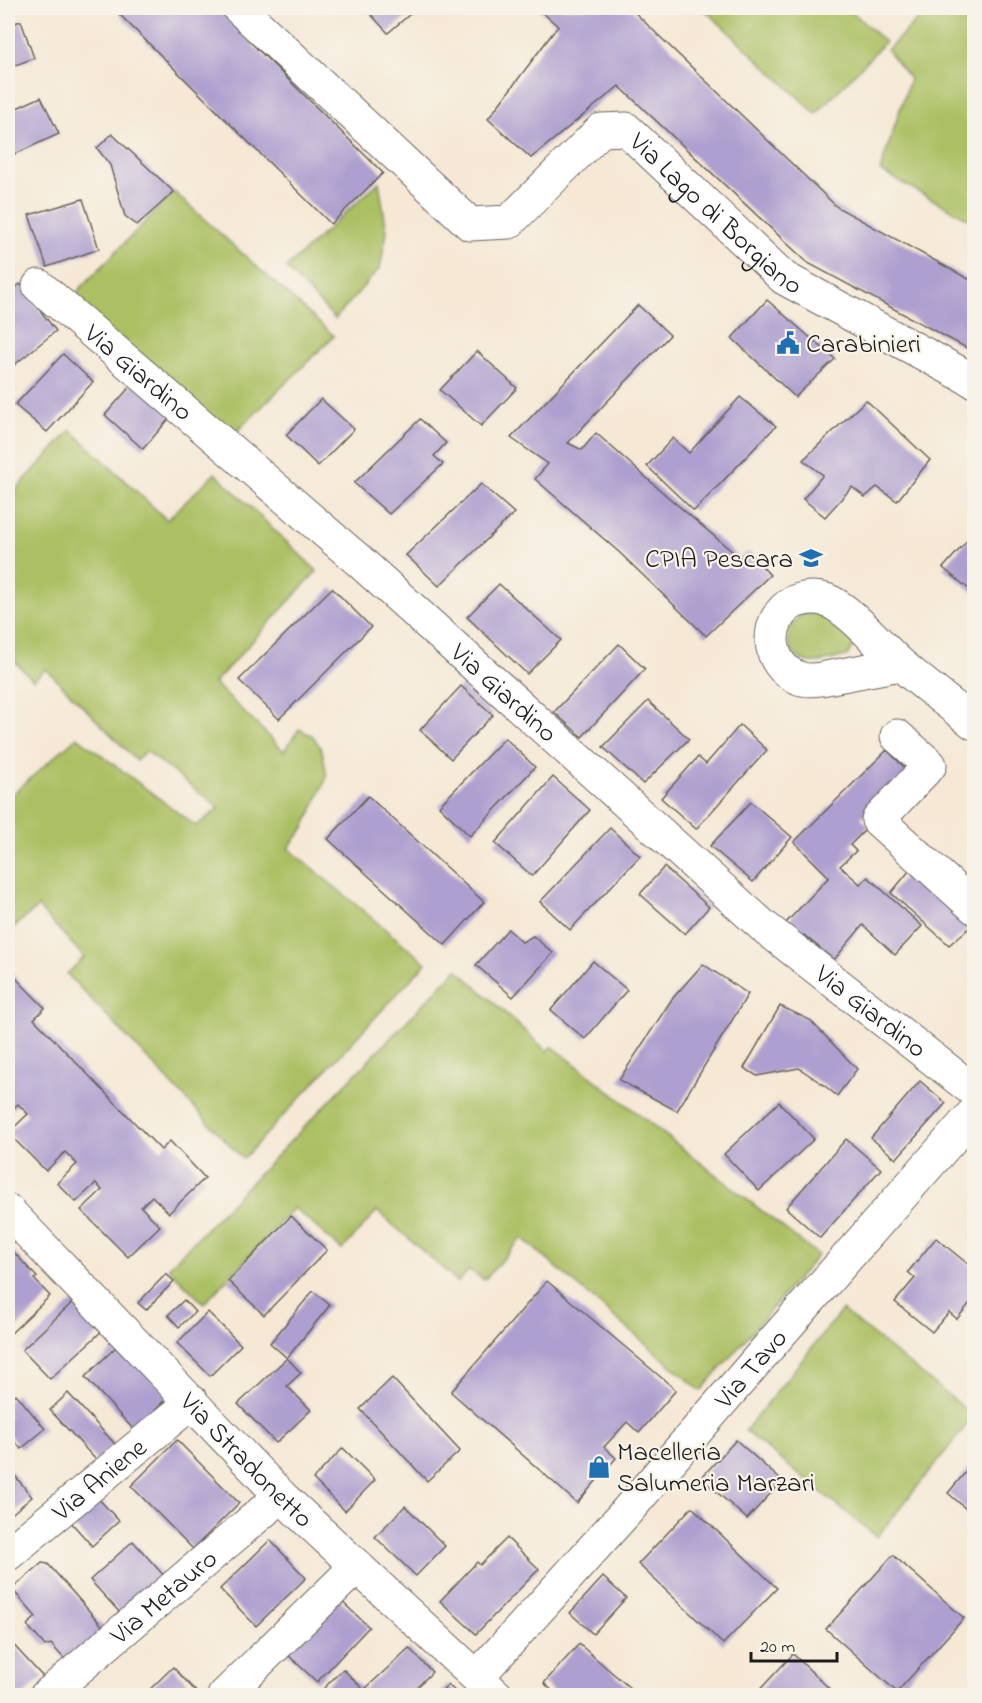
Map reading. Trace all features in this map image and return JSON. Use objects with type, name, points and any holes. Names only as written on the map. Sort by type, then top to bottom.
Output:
[{"type":"street","name":"Via Lago di Borgiano","points":[[239,8],[470,224],[509,222],[601,130],[626,129],[784,278],[975,381]]},
{"type":"street","name":"Via Giardino","points":[[39,286],[357,559],[763,926],[975,1092]]},
{"type":"street","points":[[900,664],[975,723]]},
{"type":"street","points":[[897,736],[930,765],[878,820],[975,907]]},
{"type":"street","name":"Via Tavo","points":[[488,1686],[627,1511],[975,1113]]},
{"type":"street","name":"Via Stradonetto","points":[[8,1211],[281,1496],[488,1686]]},
{"type":"street","name":"Via Aniene","points":[[8,1554],[192,1402]]},
{"type":"street","name":"Via Metauro","points":[[46,1695],[281,1496]]},
{"type":"street","points":[[224,1695],[357,1566]]},
{"type":"green space","points":[[703,8],[848,8],[885,42],[816,114]]},
{"type":"green space","points":[[929,8],[974,8],[974,222],[880,171],[910,79],[887,50]]},
{"type":"green space","points":[[379,182],[387,232],[380,268],[335,319],[286,268]]},
{"type":"green space","points":[[174,192],[334,336],[228,440],[69,300]]},
{"type":"green space","points":[[71,430],[167,520],[215,473],[317,571],[214,683],[284,751],[299,729],[313,736],[322,750],[327,777],[304,828],[288,848],[426,963],[243,1159],[67,974],[84,957],[38,907],[8,932],[8,798],[77,737],[196,826],[219,808],[146,751],[136,760],[46,669],[33,680],[8,655],[8,498]]},
{"type":"green space","points":[[816,612],[852,634],[855,644],[847,656],[810,662],[794,654],[789,643],[789,632],[792,626],[801,615]]},
{"type":"green space","points":[[457,969],[547,1051],[552,1046],[818,1255],[701,1391],[522,1238],[484,1280],[469,1270],[458,1282],[377,1211],[342,1250],[294,1208],[204,1304],[168,1268]]},
{"type":"green space","points":[[842,1310],[974,1416],[877,1537],[745,1431]]},
{"type":"building","points":[[113,8],[216,8],[383,173],[331,224]]},
{"type":"building","points":[[365,8],[417,8],[388,33]]},
{"type":"building","points":[[537,8],[630,8],[837,207],[974,282],[974,352],[808,263],[619,86],[531,158],[488,119],[558,26]]},
{"type":"building","points":[[21,21],[34,58],[8,68],[8,25]]},
{"type":"building","points":[[41,97],[59,134],[15,154],[8,138],[8,112]]},
{"type":"building","points":[[112,134],[174,192],[137,225],[125,216],[110,165],[97,148]]},
{"type":"building","points":[[83,199],[99,249],[47,267],[29,215]]},
{"type":"building","points":[[20,284],[56,331],[13,366],[8,359],[8,294]]},
{"type":"building","points":[[767,300],[835,359],[795,397],[732,338]]},
{"type":"building","points":[[638,305],[670,335],[568,443],[582,450],[596,433],[740,558],[749,552],[770,575],[706,636],[620,553],[535,479],[548,464],[511,438]]},
{"type":"building","points":[[477,351],[517,388],[481,426],[440,390]]},
{"type":"building","points":[[63,354],[93,382],[47,432],[15,405]]},
{"type":"building","points":[[136,380],[174,413],[143,449],[105,415]]},
{"type":"building","points":[[740,397],[776,426],[694,511],[647,466],[673,438],[689,453]]},
{"type":"building","points":[[321,399],[354,429],[318,466],[286,435]]},
{"type":"building","points":[[866,400],[930,460],[897,501],[877,487],[865,497],[852,487],[825,517],[803,499],[823,475],[803,460]]},
{"type":"building","points":[[420,419],[446,443],[434,456],[443,464],[389,514],[354,483]]},
{"type":"building","points":[[481,484],[514,513],[439,586],[406,555]]},
{"type":"building","points":[[974,533],[974,593],[943,568]]},
{"type":"building","points":[[499,584],[561,640],[527,674],[467,617]]},
{"type":"building","points":[[332,588],[371,627],[279,719],[239,680]]},
{"type":"building","points":[[619,644],[645,669],[582,737],[554,712]]},
{"type":"building","points":[[461,686],[493,715],[451,759],[420,730]]},
{"type":"building","points":[[648,701],[689,739],[643,784],[603,747]]},
{"type":"building","points":[[740,725],[767,750],[696,829],[661,798],[698,757],[706,764]]},
{"type":"building","points":[[505,738],[535,767],[470,836],[439,806]]},
{"type":"building","points":[[887,750],[908,771],[861,818],[869,826],[850,845],[856,851],[840,866],[860,884],[868,877],[922,926],[895,955],[863,925],[834,960],[804,935],[800,939],[784,925],[829,877],[794,842]]},
{"type":"building","points":[[553,777],[590,810],[532,876],[495,843]]},
{"type":"building","points":[[368,796],[484,902],[445,945],[328,839]]},
{"type":"building","points":[[751,802],[792,837],[753,882],[710,846]]},
{"type":"building","points":[[610,828],[640,856],[570,930],[540,902]]},
{"type":"building","points":[[915,864],[974,920],[974,924],[949,945],[891,893]]},
{"type":"building","points":[[664,867],[709,907],[685,934],[640,894]]},
{"type":"building","points":[[508,929],[522,942],[533,936],[553,953],[513,997],[476,965]]},
{"type":"building","points":[[593,961],[627,990],[585,1039],[551,1010]]},
{"type":"building","points":[[703,964],[748,994],[677,1111],[619,1080],[672,999]]},
{"type":"building","points":[[8,970],[45,1008],[34,1019],[161,1150],[170,1141],[205,1178],[169,1213],[152,1196],[141,1207],[160,1226],[128,1257],[81,1210],[102,1190],[96,1183],[76,1202],[57,1183],[77,1164],[65,1152],[46,1171],[8,1133],[28,1114],[18,1104],[8,1113]]},
{"type":"building","points":[[780,1006],[810,1020],[857,1069],[837,1096],[799,1068],[757,1076],[744,1068]]},
{"type":"building","points":[[920,1081],[946,1103],[896,1159],[871,1138]]},
{"type":"building","points":[[779,1102],[814,1139],[759,1191],[724,1154]]},
{"type":"building","points":[[846,1139],[881,1169],[820,1238],[786,1208]]},
{"type":"building","points":[[291,1216],[327,1250],[264,1315],[228,1281]]},
{"type":"building","points":[[936,1238],[974,1269],[974,1298],[957,1319],[949,1312],[932,1332],[895,1302],[915,1278],[908,1272]]},
{"type":"building","points":[[8,1246],[37,1277],[34,1279],[50,1296],[8,1336]]},
{"type":"building","points":[[166,1274],[174,1281],[146,1310],[138,1303]]},
{"type":"building","points":[[547,1281],[676,1390],[639,1433],[627,1422],[604,1447],[616,1458],[577,1503],[451,1392]]},
{"type":"building","points":[[313,1291],[330,1305],[287,1358],[270,1343]]},
{"type":"building","points":[[75,1300],[103,1330],[50,1379],[22,1350]]},
{"type":"building","points":[[184,1300],[195,1312],[179,1327],[168,1315]]},
{"type":"building","points":[[208,1312],[241,1345],[210,1376],[177,1343]]},
{"type":"building","points":[[119,1344],[169,1397],[134,1430],[85,1377]]},
{"type":"building","points":[[287,1358],[301,1373],[287,1386],[311,1410],[276,1443],[238,1404]]},
{"type":"building","points":[[392,1378],[460,1451],[427,1481],[360,1409]]},
{"type":"building","points":[[68,1393],[115,1444],[97,1461],[50,1410]]},
{"type":"building","points":[[16,1394],[45,1429],[21,1449],[8,1433],[8,1401]]},
{"type":"building","points":[[177,1440],[239,1503],[193,1549],[131,1486]]},
{"type":"building","points":[[736,1440],[782,1481],[747,1519],[701,1478]]},
{"type":"building","points":[[343,1448],[375,1480],[345,1511],[313,1479]]},
{"type":"building","points":[[974,1462],[974,1516],[948,1493]]},
{"type":"building","points":[[8,1467],[32,1497],[8,1517]]},
{"type":"building","points":[[96,1496],[119,1521],[92,1546],[69,1520]]},
{"type":"building","points":[[405,1506],[445,1546],[416,1576],[375,1537]]},
{"type":"building","points":[[692,1507],[777,1588],[723,1644],[638,1564]]},
{"type":"building","points":[[507,1538],[539,1569],[476,1634],[440,1601],[477,1562],[480,1565]]},
{"type":"building","points":[[270,1540],[306,1578],[256,1626],[220,1589]]},
{"type":"building","points":[[133,1541],[165,1577],[122,1615],[90,1580]]},
{"type":"building","points":[[893,1555],[964,1618],[897,1692],[826,1629]]},
{"type":"building","points":[[42,1563],[48,1564],[105,1629],[67,1662],[51,1644],[45,1646],[27,1625],[36,1617],[12,1589]]},
{"type":"building","points":[[603,1577],[626,1598],[593,1634],[570,1613]]},
{"type":"building","points":[[337,1597],[369,1627],[317,1682],[285,1652]]},
{"type":"building","points":[[8,1639],[43,1677],[22,1696],[8,1696]]},
{"type":"building","points":[[579,1644],[630,1688],[623,1696],[558,1696],[544,1683]]},
{"type":"building","points":[[409,1648],[432,1672],[409,1696],[323,1696],[320,1692],[343,1669],[364,1690]]},
{"type":"building","points":[[793,1654],[837,1696],[754,1696]]},
{"type":"building","points":[[173,1667],[200,1696],[143,1696]]},
{"type":"building","points":[[448,1684],[459,1696],[437,1696]]},
{"type":"place","name":"Carabinieri","points":[[788,343]]},
{"type":"place","name":"CPIA Pescara","points":[[811,558]]},
{"type":"place","name":"Macelleria Salumeria Marzari","points":[[599,1467]]}]
